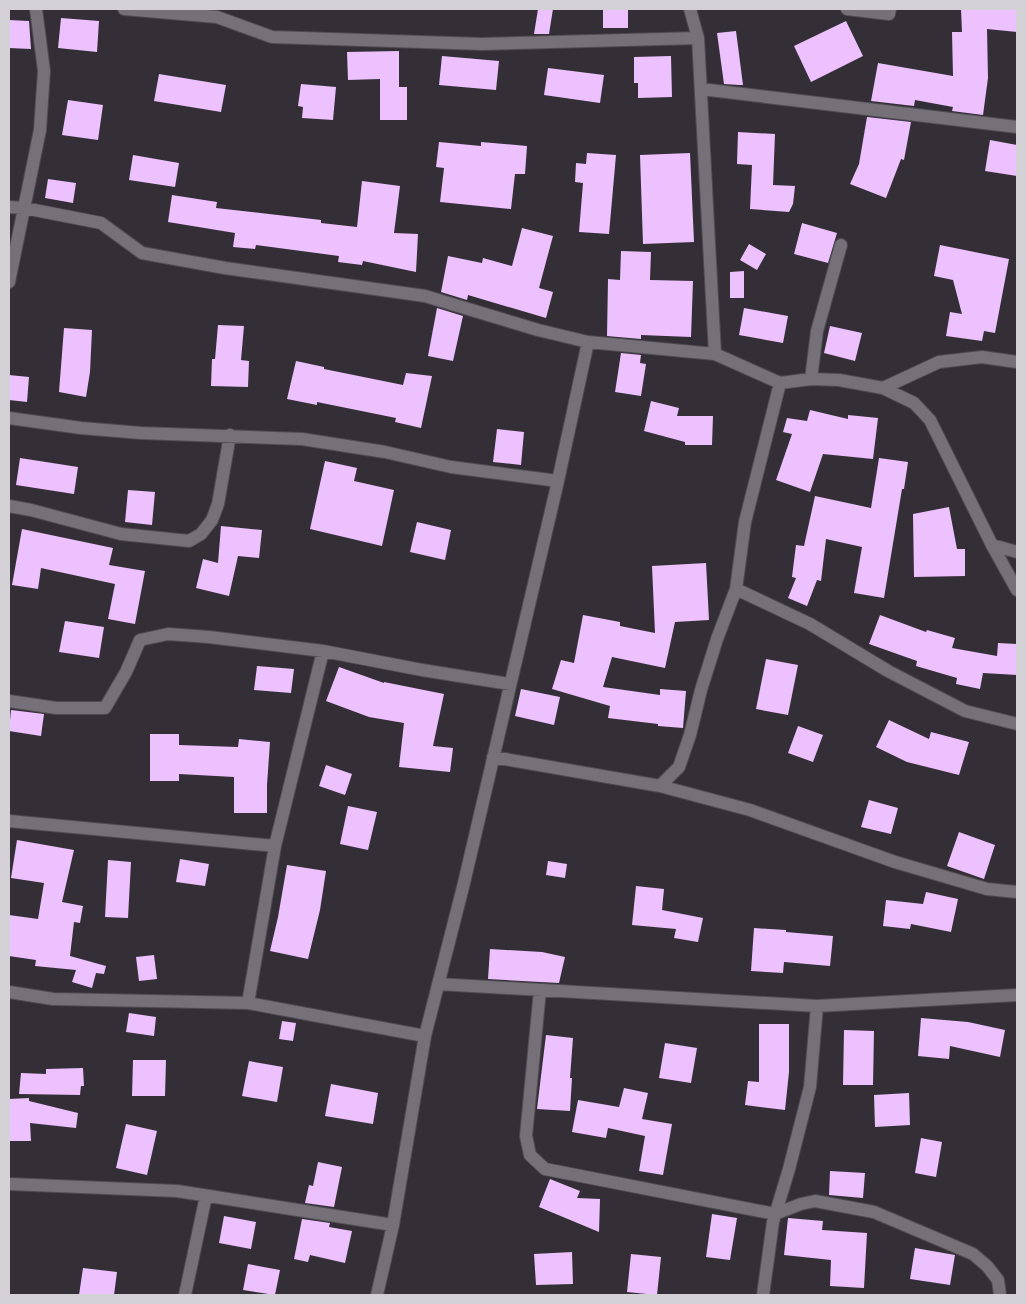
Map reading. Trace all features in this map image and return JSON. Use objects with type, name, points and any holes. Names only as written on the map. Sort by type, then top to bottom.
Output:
[{"type":"street","points":[[9,282],[40,130],[44,71],[36,9]]},
{"type":"street","points":[[124,9],[217,17],[272,37],[482,44],[698,38]]},
{"type":"street","points":[[690,9],[698,38],[716,354]]},
{"type":"street","points":[[847,9],[889,14],[890,9]]},
{"type":"street","points":[[701,89],[1017,128]]},
{"type":"street","points":[[9,207],[24,208],[101,223],[142,253],[225,268],[425,296],[538,330],[588,342],[716,354],[780,383],[811,379],[839,380],[883,388],[914,403],[930,420],[992,545],[1017,590]]},
{"type":"street","points":[[811,379],[817,332],[841,245]]},
{"type":"street","points":[[378,1295],[393,1225],[425,1036],[464,883],[558,481],[588,342]]},
{"type":"street","points":[[883,388],[939,362],[982,357],[1017,362]]},
{"type":"street","points":[[660,786],[679,767],[717,639],[736,589],[745,522],[780,383]]},
{"type":"street","points":[[9,418],[80,428],[141,433],[302,439],[385,452],[451,467],[558,481]]},
{"type":"street","points":[[9,506],[121,534],[189,541],[201,534],[212,520],[218,504],[230,435]]},
{"type":"street","points":[[992,545],[1017,552]]},
{"type":"street","points":[[736,589],[810,624],[888,671],[965,711],[1017,724]]},
{"type":"street","points":[[9,701],[56,708],[105,708],[126,672],[140,640],[168,634],[323,651],[422,670],[510,684]]},
{"type":"street","points":[[248,1002],[275,846],[323,651]]},
{"type":"street","points":[[493,757],[660,786],[750,810],[894,862],[987,889],[1017,892]]},
{"type":"street","points":[[9,821],[275,846]]},
{"type":"street","points":[[438,984],[817,1006],[1017,995]]},
{"type":"street","points":[[540,990],[526,1136],[530,1155],[545,1169],[775,1214],[815,1201],[874,1212],[973,1254],[987,1266],[998,1280],[1000,1295]]},
{"type":"street","points":[[9,992],[53,999],[248,1002],[425,1036]]},
{"type":"street","points":[[763,1295],[773,1222],[810,1087],[817,1006]]},
{"type":"street","points":[[9,1184],[177,1191],[393,1225]]},
{"type":"street","points":[[185,1295],[206,1196]]},
{"type":"building","points":[[538,9],[553,9],[549,34],[534,34]]},
{"type":"building","points":[[603,9],[628,9],[628,28],[603,28]]},
{"type":"building","points":[[961,9],[1017,9],[1017,32],[987,29],[988,78],[983,115],[952,111],[953,107],[915,100],[914,106],[871,101],[878,63],[953,76],[952,32],[962,32]]},
{"type":"building","points":[[61,18],[99,21],[97,52],[58,48]]},
{"type":"building","points":[[9,20],[29,21],[31,49],[9,48]]},
{"type":"building","points":[[846,21],[863,56],[811,82],[794,46]]},
{"type":"building","points":[[736,31],[743,85],[724,84],[717,33]]},
{"type":"building","points":[[399,51],[399,87],[407,87],[407,120],[380,120],[380,79],[348,80],[347,52]]},
{"type":"building","points":[[442,56],[499,61],[496,90],[439,85]]},
{"type":"building","points":[[671,56],[672,97],[638,98],[638,83],[634,83],[634,57]]},
{"type":"building","points":[[548,68],[604,75],[600,103],[544,95]]},
{"type":"building","points":[[159,74],[226,85],[221,112],[154,101]]},
{"type":"building","points":[[301,84],[336,87],[333,120],[302,118],[303,107],[298,106]]},
{"type":"building","points":[[68,100],[103,105],[98,140],[62,135]]},
{"type":"building","points":[[867,117],[911,122],[904,160],[901,159],[886,198],[850,184],[859,164]]},
{"type":"building","points":[[738,132],[775,134],[773,185],[795,186],[793,204],[789,212],[750,209],[752,165],[737,164]]},
{"type":"building","points":[[990,140],[1017,145],[1017,176],[985,171]]},
{"type":"building","points":[[439,142],[481,146],[481,142],[527,146],[525,174],[515,174],[511,209],[440,202],[444,168],[436,167]]},
{"type":"building","points":[[587,153],[616,155],[609,234],[579,232],[583,183],[575,182],[576,163],[586,164]]},
{"type":"building","points":[[690,153],[694,242],[643,244],[640,155]]},
{"type":"building","points":[[133,155],[179,163],[175,187],[129,180]]},
{"type":"building","points":[[48,179],[76,183],[73,203],[45,198]]},
{"type":"building","points":[[362,181],[400,186],[394,233],[418,234],[416,272],[363,261],[362,265],[338,262],[339,256],[256,245],[255,249],[233,247],[235,233],[168,222],[172,195],[217,202],[216,208],[321,220],[321,223],[357,227]]},
{"type":"building","points":[[802,223],[837,233],[828,263],[794,254]]},
{"type":"building","points":[[522,228],[553,236],[539,288],[553,292],[546,318],[468,295],[467,300],[441,292],[448,256],[482,263],[483,258],[512,266]]},
{"type":"building","points":[[749,244],[766,254],[757,270],[740,260]]},
{"type":"building","points":[[940,245],[1009,259],[995,333],[984,331],[982,341],[946,336],[950,312],[962,314],[953,280],[934,276]]},
{"type":"building","points":[[621,251],[651,252],[650,280],[693,281],[691,337],[641,335],[641,339],[607,336],[608,279],[620,280]]},
{"type":"building","points":[[744,271],[744,298],[730,298],[730,272]]},
{"type":"building","points":[[437,308],[463,316],[453,361],[428,356]]},
{"type":"building","points":[[744,308],[788,316],[783,343],[739,335]]},
{"type":"building","points":[[218,325],[244,326],[241,360],[249,361],[248,387],[211,386],[212,359],[215,359]]},
{"type":"building","points":[[830,326],[862,333],[855,361],[824,353]]},
{"type":"building","points":[[64,328],[92,330],[90,372],[86,397],[59,392]]},
{"type":"building","points":[[621,353],[641,355],[640,363],[646,364],[641,396],[615,392]]},
{"type":"building","points":[[296,361],[324,367],[324,369],[403,385],[406,373],[432,376],[421,428],[395,422],[396,418],[317,402],[317,405],[287,399]]},
{"type":"building","points":[[9,375],[29,377],[27,402],[9,400]]},
{"type":"building","points":[[651,401],[679,408],[677,416],[713,416],[712,445],[685,445],[685,442],[644,431]]},
{"type":"building","points":[[810,410],[848,419],[848,415],[878,418],[873,459],[823,454],[810,492],[776,480],[792,434],[783,432],[787,418],[807,421]]},
{"type":"building","points":[[497,429],[524,432],[521,465],[493,462]]},
{"type":"building","points":[[20,458],[78,467],[74,494],[16,485]]},
{"type":"building","points":[[879,458],[908,462],[884,598],[854,593],[862,547],[826,539],[821,581],[817,580],[807,606],[788,598],[796,578],[792,577],[796,545],[804,546],[815,496],[871,508]]},
{"type":"building","points":[[325,461],[357,468],[354,481],[394,490],[382,546],[310,529]]},
{"type":"building","points":[[128,490],[155,492],[152,525],[125,522]]},
{"type":"building","points":[[949,507],[957,549],[965,549],[965,576],[914,577],[913,514]]},
{"type":"building","points":[[417,522],[451,530],[445,560],[410,552]]},
{"type":"building","points":[[221,526],[262,530],[259,558],[238,556],[229,596],[196,588],[203,559],[218,563]]},
{"type":"building","points":[[22,529],[113,548],[109,565],[145,571],[135,624],[108,619],[115,584],[41,568],[38,589],[12,585]]},
{"type":"building","points":[[706,563],[709,620],[675,622],[665,668],[612,657],[603,687],[660,695],[660,689],[686,691],[683,728],[608,718],[610,706],[552,689],[561,660],[574,663],[583,615],[620,622],[620,626],[655,633],[652,566]]},
{"type":"building","points":[[880,615],[926,632],[927,630],[955,638],[952,648],[997,656],[998,643],[1017,644],[1017,675],[983,673],[980,689],[956,684],[957,678],[916,666],[917,661],[869,644]]},
{"type":"building","points":[[65,621],[104,627],[99,658],[59,652]]},
{"type":"building","points":[[766,659],[798,665],[788,715],[756,709]]},
{"type":"building","points":[[257,666],[294,669],[291,693],[254,690]]},
{"type":"building","points":[[339,667],[384,683],[444,694],[433,746],[453,748],[450,772],[399,767],[404,723],[369,717],[326,701]]},
{"type":"building","points":[[521,689],[560,697],[554,725],[515,716]]},
{"type":"building","points":[[11,710],[44,714],[41,736],[9,731]]},
{"type":"building","points":[[889,720],[929,739],[931,732],[969,742],[959,775],[907,762],[876,747]]},
{"type":"building","points":[[798,726],[823,735],[813,762],[788,753]]},
{"type":"building","points":[[150,734],[179,734],[179,745],[238,747],[239,739],[270,742],[267,813],[234,813],[234,777],[179,774],[179,781],[150,781]]},
{"type":"building","points":[[326,765],[352,774],[345,795],[319,786]]},
{"type":"building","points":[[869,800],[898,808],[891,834],[861,827]]},
{"type":"building","points":[[348,806],[377,812],[368,850],[340,844]]},
{"type":"building","points":[[959,832],[995,845],[984,879],[947,866]]},
{"type":"building","points":[[17,840],[74,850],[62,902],[83,906],[80,923],[74,922],[70,956],[106,966],[104,974],[96,973],[92,988],[72,982],[76,970],[35,966],[36,960],[9,956],[9,915],[38,919],[44,883],[11,878]]},
{"type":"building","points":[[180,859],[209,864],[205,886],[176,882]]},
{"type":"building","points":[[108,860],[131,862],[128,918],[105,917]]},
{"type":"building","points":[[548,861],[567,864],[565,878],[546,875]]},
{"type":"building","points":[[287,865],[326,871],[320,910],[308,959],[270,951]]},
{"type":"building","points":[[636,886],[664,889],[662,910],[703,918],[698,942],[674,938],[676,929],[632,925]]},
{"type":"building","points":[[926,892],[958,899],[951,932],[911,924],[910,929],[883,926],[886,900],[923,904]]},
{"type":"building","points":[[754,928],[833,936],[830,966],[784,962],[783,973],[751,971]]},
{"type":"building","points":[[490,949],[542,952],[565,957],[559,983],[488,979]]},
{"type":"building","points":[[154,955],[157,979],[139,981],[136,957]]},
{"type":"building","points":[[129,1013],[156,1017],[154,1036],[126,1032]]},
{"type":"building","points":[[921,1018],[968,1022],[1005,1030],[1000,1057],[950,1046],[949,1059],[918,1056]]},
{"type":"building","points":[[282,1021],[296,1023],[293,1041],[279,1039]]},
{"type":"building","points":[[759,1024],[789,1024],[789,1072],[785,1110],[745,1105],[748,1081],[759,1082]]},
{"type":"building","points":[[844,1030],[874,1031],[873,1085],[843,1085]]},
{"type":"building","points":[[546,1035],[573,1038],[570,1111],[537,1109]]},
{"type":"building","points":[[665,1043],[697,1048],[691,1083],[659,1078]]},
{"type":"building","points":[[133,1060],[166,1060],[165,1096],[132,1096]]},
{"type":"building","points":[[249,1061],[283,1067],[277,1102],[242,1096]]},
{"type":"building","points":[[83,1068],[84,1086],[81,1086],[80,1095],[19,1094],[21,1073],[46,1074],[46,1069]]},
{"type":"building","points":[[331,1084],[378,1093],[373,1124],[325,1116]]},
{"type":"building","points":[[624,1088],[648,1093],[642,1119],[672,1124],[663,1175],[639,1171],[645,1136],[608,1128],[606,1138],[572,1132],[578,1100],[619,1107]]},
{"type":"building","points":[[909,1093],[910,1125],[875,1127],[874,1095]]},
{"type":"building","points":[[29,1098],[29,1101],[78,1113],[76,1128],[30,1123],[31,1141],[9,1141],[9,1099]]},
{"type":"building","points":[[126,1124],[157,1131],[147,1175],[116,1168]]},
{"type":"building","points":[[921,1138],[942,1142],[936,1177],[915,1173]]},
{"type":"building","points":[[318,1162],[342,1167],[334,1207],[305,1203],[309,1185],[313,1186]]},
{"type":"building","points":[[830,1171],[865,1173],[863,1198],[829,1195]]},
{"type":"building","points":[[550,1179],[580,1191],[577,1198],[600,1199],[599,1232],[539,1207]]},
{"type":"building","points":[[712,1214],[737,1218],[730,1260],[706,1257]]},
{"type":"building","points":[[224,1216],[256,1222],[251,1249],[219,1243]]},
{"type":"building","points":[[788,1218],[823,1221],[822,1230],[867,1233],[864,1288],[830,1286],[831,1260],[784,1255]]},
{"type":"building","points":[[302,1219],[330,1223],[329,1227],[352,1231],[345,1263],[310,1255],[308,1262],[294,1259]]},
{"type":"building","points":[[915,1248],[955,1255],[950,1285],[910,1279]]},
{"type":"building","points":[[572,1252],[573,1284],[536,1285],[534,1254]]},
{"type":"building","points":[[631,1254],[661,1257],[657,1295],[627,1292]]},
{"type":"building","points":[[248,1264],[280,1270],[275,1295],[243,1290]]},
{"type":"building","points":[[83,1268],[117,1272],[114,1295],[79,1295]]}]
